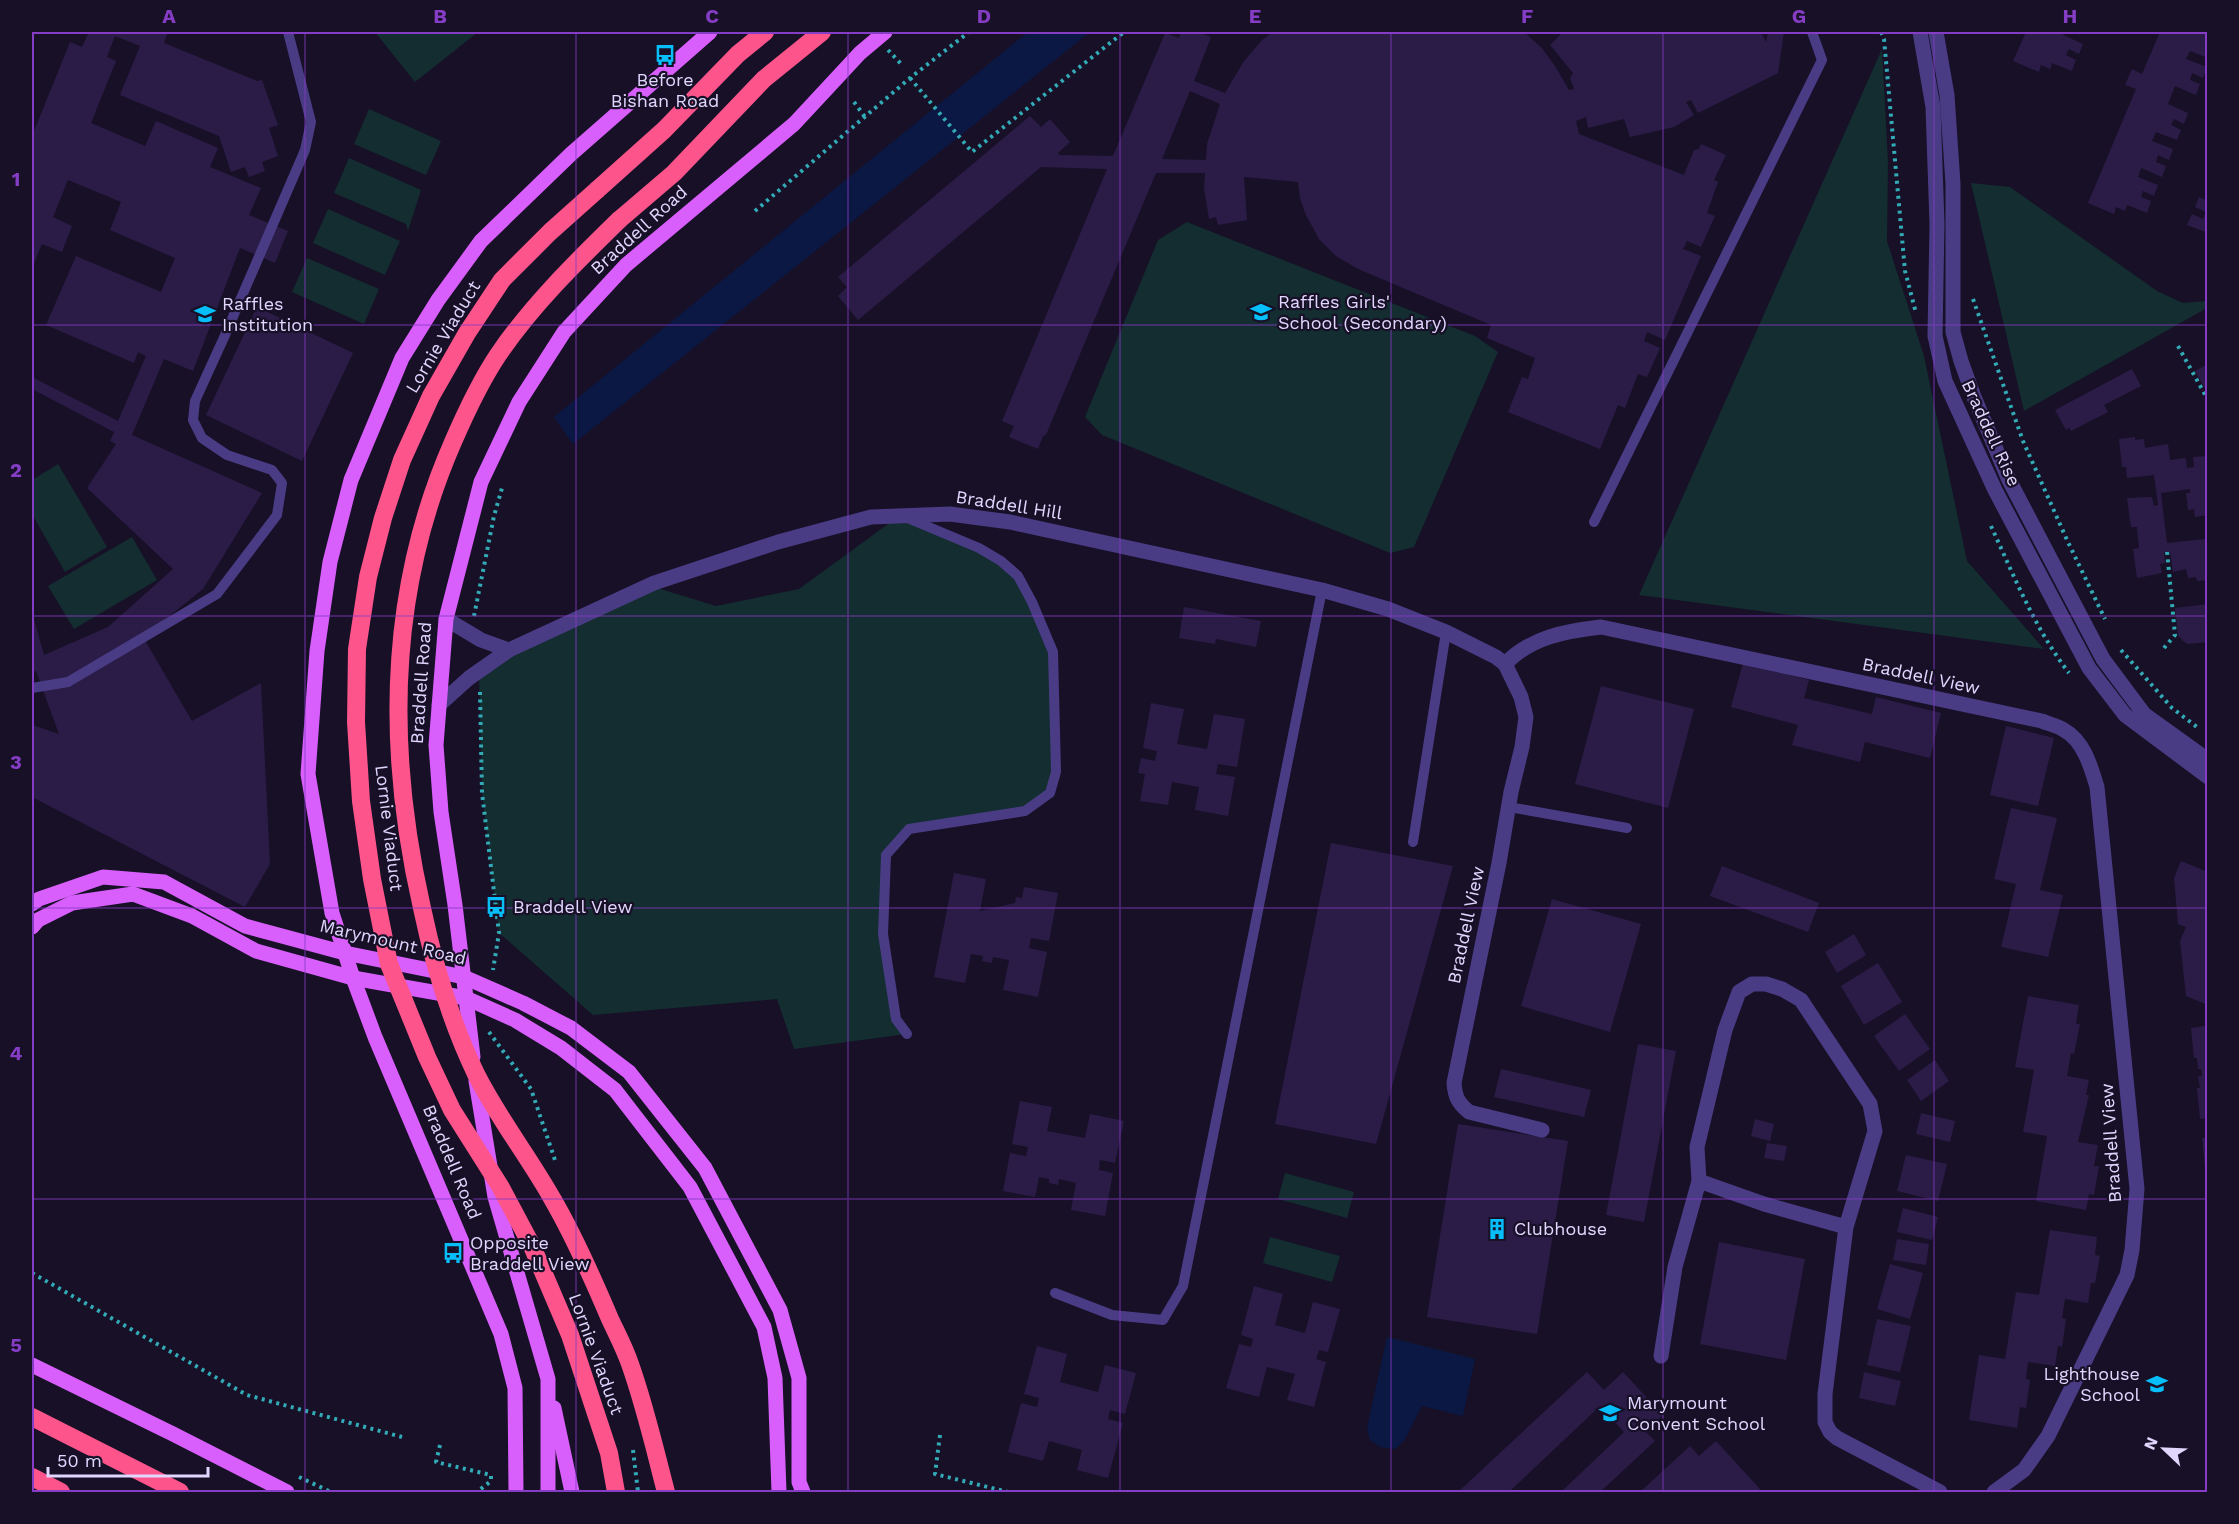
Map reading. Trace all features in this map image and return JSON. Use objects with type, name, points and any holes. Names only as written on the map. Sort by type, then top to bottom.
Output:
[{"type":"highway","name":"Lornie Viaduct","points":[[616,1492],[609,1452],[570,1335],[532,1246],[505,1193],[452,1110],[427,1057],[389,964],[372,879],[362,801],[357,722],[357,649],[368,577],[383,518],[402,460],[436,387],[467,333],[502,280],[550,232],[664,130],[738,54],[765,32]]},
{"type":"highway","name":"Braddell Road","points":[[619,220],[674,173],[764,79],[822,32]]},
{"type":"highway","name":"Lornie Viaduct","points":[[619,220],[559,279],[498,356],[465,414],[438,475],[420,529],[411,572],[399,654],[397,722],[402,796],[413,869],[430,945],[457,1030],[491,1102],[552,1197],[589,1268],[630,1363],[666,1492]]},
{"type":"highway","points":[[32,1417],[180,1492]]},
{"type":"highway","points":[[32,1477],[62,1492]]},
{"type":"main road","name":"Braddell Road","points":[[515,1489],[515,1388],[501,1334],[375,1037],[332,913],[308,774],[317,651],[330,562],[351,480],[402,358],[438,300],[482,241],[571,154],[710,32]]},
{"type":"main road","name":"Braddell Road","points":[[548,1492],[548,1379],[495,1197],[472,1050],[441,812],[436,745],[446,619],[481,482],[519,402],[564,332],[626,265],[794,124],[860,53],[885,32]]},
{"type":"main road","name":"Marymount Road","points":[[32,904],[39,899],[104,877],[164,882],[245,926],[345,953],[464,977],[523,1003],[571,1028],[629,1072],[705,1168],[780,1310],[799,1378],[799,1482],[803,1492]]},
{"type":"main road","points":[[32,927],[38,920],[72,903],[134,894],[192,916],[256,951],[353,978],[466,998],[515,1020],[561,1048],[615,1090],[690,1187],[764,1326],[775,1378],[779,1492]]},
{"type":"main road","points":[[32,1365],[287,1492]]},
{"type":"main road","points":[[548,1379],[572,1492]]},
{"type":"street","name":"Braddell Rise","points":[[1920,32],[1933,107],[1937,224],[1935,336],[1945,381],[1995,490],[2089,668],[2124,716],[2207,776]]},
{"type":"street","name":"Braddell Rise","points":[[1936,32],[1947,94],[1953,184],[1953,332],[1974,397],[2009,480],[2103,659],[2144,714],[2208,760]]},
{"type":"street","name":"Braddell Hill","points":[[439,705],[469,678],[509,650],[654,583],[803,534],[871,517],[900,515],[950,514],[1010,522],[1322,590],[1388,609],[1446,632],[1485,651],[1505,664]]},
{"type":"street","points":[[446,619],[481,640],[509,650]]},
{"type":"street","name":"Braddell View","points":[[1542,1130],[1468,1112],[1459,1104],[1454,1094],[1454,1083],[1522,747],[1526,717],[1521,697],[1505,664],[1525,647],[1559,633],[1601,627],[2042,721],[2064,729],[2076,740],[2089,761],[2097,787],[2137,1189],[2132,1250],[2127,1275],[2048,1436],[2024,1470],[1994,1492]]},
{"type":"street","points":[[1661,1356],[1675,1267],[1699,1181],[1697,1147],[1725,1030],[1739,992],[1752,984],[1766,984],[1782,988],[1801,1000],[1869,1104],[1875,1131],[1846,1227],[1825,1394],[1825,1422],[1830,1432],[1837,1438],[1940,1492]]},
{"type":"street","points":[[1699,1181],[1764,1204],[1846,1227]]},
{"type":"lane","points":[[32,688],[68,682],[217,594],[277,515],[282,483],[272,470],[227,455],[202,438],[193,420],[195,401],[305,150],[311,122],[288,32]]},
{"type":"lane","points":[[1594,522],[1822,60],[1812,32]]},
{"type":"lane","points":[[900,515],[979,548],[1001,561],[1018,576],[1032,602],[1053,652],[1056,761],[1056,772],[1050,793],[1025,811],[909,829],[886,855],[883,934],[896,1018],[907,1034]]},
{"type":"lane","points":[[1055,1293],[1112,1315],[1163,1320],[1183,1286],[1322,590]]},
{"type":"lane","points":[[1413,842],[1446,632]]},
{"type":"lane","points":[[1509,807],[1627,828]]},
{"type":"path","points":[[755,211],[910,78],[969,32]]},
{"type":"path","points":[[910,78],[972,152],[1124,32]]},
{"type":"path","points":[[854,102],[865,117]]},
{"type":"path","points":[[1972,292],[1973,304],[2023,441],[2108,625]]},
{"type":"path","points":[[2178,346],[2208,400]]},
{"type":"path","points":[[2164,648],[2175,635],[2167,551]]},
{"type":"path","points":[[2118,646],[2172,708],[2199,729]]},
{"type":"path","points":[[32,1273],[247,1395],[402,1437]]},
{"type":"path","points":[[940,1435],[935,1474],[1008,1492]]},
{"type":"path","points":[[440,1445],[436,1462],[491,1475],[491,1481],[477,1492]]},
{"type":"green space","points":[[375,32],[478,32],[415,82]]},
{"type":"green space","points":[[1882,49],[1888,161],[1887,241],[1924,356],[1967,561],[2044,649],[1639,595]]},
{"type":"green space","points":[[369,109],[441,141],[426,175],[354,144]]},
{"type":"green space","points":[[349,158],[421,190],[408,231],[406,224],[334,193]]},
{"type":"green space","points":[[1971,183],[2010,187],[2157,291],[2183,303],[2207,301],[2207,308],[2024,411]]},
{"type":"green space","points":[[328,209],[400,241],[385,275],[313,243]]},
{"type":"green space","points":[[1187,222],[1475,336],[1498,352],[1414,547],[1390,553],[1102,435],[1085,417],[1158,240]]},
{"type":"green space","points":[[307,258],[379,289],[364,324],[292,292]]},
{"type":"green space","points":[[58,464],[107,547],[65,572],[32,514],[32,480]]},
{"type":"green space","points":[[899,516],[958,538],[1018,576],[1053,652],[1056,772],[1050,793],[1025,811],[909,829],[886,855],[883,934],[896,1018],[907,1034],[794,1049],[777,999],[593,1015],[499,933],[482,793],[479,676],[501,662],[654,587],[716,606],[799,589]]},
{"type":"green space","points":[[132,537],[157,580],[74,629],[48,586]]},
{"type":"green space","points":[[1285,1173],[1354,1192],[1347,1218],[1278,1199]]},
{"type":"green space","points":[[1270,1237],[1340,1256],[1332,1282],[1263,1263]]},
{"type":"water","points":[[1028,32],[1090,32],[573,444],[554,417]]},
{"type":"water","points":[[1387,1337],[1475,1359],[1463,1416],[1422,1406],[1404,1441],[1395,1449],[1380,1447],[1370,1440],[1367,1428]]},
{"type":"building","points":[[89,32],[168,32],[164,43],[257,81],[262,80],[278,125],[269,128],[278,156],[262,162],[265,171],[249,177],[245,167],[231,172],[219,136],[120,95],[140,46],[115,36],[107,57],[116,61],[91,123],[145,146],[156,121],[218,148],[210,167],[261,188],[249,215],[288,231],[275,263],[240,248],[193,371],[164,359],[132,435],[262,493],[203,589],[143,637],[192,721],[261,683],[270,864],[245,907],[32,797],[32,725],[59,734],[36,671],[32,672],[32,612],[44,655],[108,627],[173,569],[87,488],[116,444],[110,441],[114,432],[32,389],[32,377],[118,421],[146,356],[138,352],[134,363],[46,325],[76,256],[161,292],[175,258],[110,230],[121,202],[68,180],[53,217],[72,226],[62,252],[42,244],[32,268],[32,136],[70,42],[82,47]]},
{"type":"building","points":[[1181,32],[1197,32],[1211,37],[1194,81],[1225,93],[1244,61],[1262,40],[1273,32],[1524,32],[1542,48],[1569,90],[1574,89],[1570,78],[1573,73],[1550,45],[1561,34],[1558,32],[1761,32],[1766,42],[1768,32],[1784,32],[1778,73],[1698,113],[1691,100],[1686,102],[1694,115],[1674,127],[1630,137],[1624,119],[1588,128],[1586,117],[1576,121],[1579,134],[1684,175],[1694,150],[1699,149],[1701,144],[1726,155],[1714,180],[1718,182],[1707,213],[1715,216],[1701,247],[1687,241],[1683,249],[1701,256],[1665,340],[1647,332],[1644,341],[1660,348],[1647,377],[1638,374],[1625,408],[1618,405],[1600,449],[1508,412],[1522,377],[1528,379],[1535,358],[1487,338],[1491,325],[1358,269],[1336,256],[1319,239],[1306,215],[1300,198],[1298,182],[1244,177],[1247,220],[1218,225],[1216,217],[1209,219],[1204,188],[1205,173],[1156,173],[1046,435],[1043,436],[1038,449],[1009,437],[1014,426],[1002,421],[1107,169],[1041,167],[858,320],[838,296],[847,287],[838,277],[1030,116],[1041,127],[1050,119],[1070,142],[1058,153],[1059,155],[1113,156],[1165,33],[1179,38]],"holes":[[[1190,91],[1220,104],[1207,144],[1206,160],[1162,159]]]},
{"type":"building","points":[[2026,32],[2064,32],[2063,35],[2083,44],[2079,54],[2069,49],[2066,55],[2076,60],[2072,71],[2052,63],[2050,69],[2041,65],[2039,72],[2013,61]]},
{"type":"building","points":[[2160,32],[2208,32],[2205,44],[2208,45],[2208,58],[2190,51],[2186,59],[2207,67],[2203,78],[2192,73],[2190,80],[2200,84],[2196,95],[2175,86],[2168,104],[2188,113],[2184,124],[2174,119],[2171,125],[2181,130],[2177,140],[2156,132],[2152,141],[2173,149],[2169,160],[2158,155],[2156,162],[2166,166],[2162,177],[2141,168],[2138,177],[2158,185],[2154,196],[2143,191],[2141,197],[2151,201],[2147,213],[2127,205],[2125,211],[2116,207],[2114,214],[2088,203],[2136,89],[2125,85],[2132,69],[2142,74]]},
{"type":"building","points":[[2199,197],[2208,201],[2208,233],[2187,225],[2192,214],[2203,219],[2206,212],[2195,207]]},
{"type":"building","points":[[257,307],[353,353],[302,461],[206,415]]},
{"type":"building","points":[[2208,364],[2208,394],[2195,371]]},
{"type":"building","points":[[2132,369],[2141,386],[2104,405],[2108,412],[2071,431],[2069,428],[2066,430],[2055,410]]},
{"type":"building","points":[[2135,437],[2135,440],[2144,439],[2145,448],[2168,444],[2170,460],[2186,458],[2187,468],[2194,467],[2193,457],[2208,456],[2208,515],[2195,517],[2194,509],[2188,510],[2186,493],[2190,493],[2190,489],[2161,493],[2167,543],[2205,539],[2208,550],[2208,580],[2197,581],[2196,577],[2188,578],[2186,569],[2173,572],[2170,551],[2164,552],[2165,563],[2160,564],[2162,573],[2137,578],[2133,549],[2139,548],[2137,527],[2131,527],[2127,498],[2152,497],[2154,506],[2158,505],[2154,475],[2127,478],[2126,467],[2122,467],[2119,439]]},
{"type":"building","points":[[2208,604],[2208,642],[2188,644],[2178,635],[2175,608]]},
{"type":"building","points":[[1184,607],[1261,621],[1256,647],[1216,639],[1215,644],[1179,638]]},
{"type":"building","points":[[1743,663],[1809,680],[1804,698],[1872,714],[1876,697],[1941,713],[1930,758],[1865,742],[1860,762],[1792,745],[1798,725],[1731,707]]},
{"type":"building","points":[[1601,686],[1694,709],[1668,808],[1575,784]]},
{"type":"building","points":[[1151,703],[1184,709],[1177,744],[1207,749],[1214,714],[1245,719],[1237,767],[1218,764],[1216,774],[1235,777],[1228,816],[1195,810],[1199,787],[1172,782],[1168,805],[1140,801],[1145,774],[1138,773],[1141,758],[1155,761],[1157,751],[1143,748]]},
{"type":"building","points":[[2006,726],[2054,738],[2038,806],[1990,795]]},
{"type":"building","points":[[2011,808],[2057,818],[2040,890],[2063,895],[2048,957],[2001,947],[2016,884],[1994,879]]},
{"type":"building","points":[[1331,843],[1453,866],[1376,1144],[1275,1124]]},
{"type":"building","points":[[2181,861],[2208,872],[2208,1005],[2186,996],[2180,941],[2186,927],[2178,924],[2174,878]]},
{"type":"building","points":[[1722,866],[1819,903],[1808,932],[1710,896]]},
{"type":"building","points":[[954,873],[986,879],[980,911],[1015,903],[1016,897],[1022,898],[1024,887],[1058,893],[1049,941],[1031,938],[1029,948],[1047,952],[1038,997],[1003,990],[1009,960],[993,957],[992,963],[982,961],[983,956],[971,954],[965,983],[934,977]]},
{"type":"building","points":[[1552,899],[1641,924],[1610,1032],[1521,1006]]},
{"type":"building","points":[[1854,934],[1866,955],[1837,973],[1825,952]]},
{"type":"building","points":[[1878,963],[1902,1002],[1864,1025],[1841,986]]},
{"type":"building","points":[[2028,996],[2079,1005],[2076,1024],[2080,1024],[2067,1076],[2089,1080],[2086,1095],[2089,1095],[2078,1142],[2098,1145],[2094,1166],[2099,1166],[2094,1195],[2089,1194],[2086,1210],[2036,1201],[2047,1136],[2023,1132],[2034,1070],[2015,1067]]},
{"type":"building","points":[[1905,1014],[1930,1049],[1899,1071],[1874,1036]]},
{"type":"building","points":[[2205,1026],[2205,1031],[2208,1031],[2208,1118],[2200,1119],[2197,1088],[2200,1088],[2198,1076],[2202,1076],[2201,1069],[2198,1069],[2197,1058],[2194,1058],[2191,1028]]},
{"type":"building","points":[[1638,1044],[1676,1051],[1644,1222],[1606,1215]]},
{"type":"building","points":[[1935,1060],[1949,1081],[1921,1101],[1907,1080]]},
{"type":"building","points":[[1501,1069],[1591,1090],[1584,1117],[1494,1097]]},
{"type":"building","points":[[1020,1101],[1052,1107],[1047,1131],[1085,1138],[1090,1114],[1124,1121],[1115,1163],[1100,1160],[1099,1170],[1113,1173],[1105,1216],[1071,1210],[1076,1183],[1059,1179],[1058,1185],[1049,1183],[1049,1179],[1039,1177],[1035,1197],[1003,1191],[1010,1153],[1026,1156],[1028,1147],[1012,1144]]},
{"type":"building","points":[[1921,1113],[1955,1121],[1950,1142],[1916,1134]]},
{"type":"building","points":[[1755,1119],[1774,1124],[1770,1141],[1751,1136]]},
{"type":"building","name":"Clubhouse","points":[[1458,1124],[1568,1141],[1537,1334],[1427,1317]]},
{"type":"building","points":[[2208,1137],[2208,1168],[2205,1168],[2202,1138]]},
{"type":"building","points":[[1767,1143],[1787,1146],[1784,1161],[1764,1158]]},
{"type":"building","points":[[1906,1155],[1947,1164],[1938,1201],[1897,1191]]},
{"type":"building","points":[[1903,1208],[1938,1217],[1932,1240],[1897,1232]]},
{"type":"building","points":[[2050,1230],[2097,1237],[2095,1255],[2100,1256],[2095,1283],[2091,1283],[2088,1303],[2065,1299],[2062,1318],[2066,1319],[2062,1347],[2058,1346],[2055,1366],[2028,1362],[2026,1379],[2030,1380],[2026,1408],[2020,1407],[2017,1428],[1969,1420],[1979,1355],[2005,1359],[2016,1292],[2039,1295]]},
{"type":"building","points":[[1897,1239],[1929,1244],[1926,1265],[1893,1260]]},
{"type":"building","points":[[1719,1242],[1805,1259],[1786,1360],[1700,1344]]},
{"type":"building","points":[[1890,1264],[1923,1273],[1910,1319],[1877,1309]]},
{"type":"building","points":[[1254,1286],[1283,1294],[1275,1325],[1305,1333],[1313,1302],[1340,1309],[1328,1352],[1319,1350],[1316,1359],[1326,1362],[1314,1407],[1287,1400],[1295,1374],[1267,1367],[1259,1397],[1226,1388],[1239,1344],[1251,1347],[1253,1339],[1241,1335]]},
{"type":"building","points":[[1877,1319],[1911,1326],[1900,1372],[1867,1365]]},
{"type":"building","points":[[1037,1346],[1067,1354],[1060,1382],[1098,1392],[1105,1365],[1136,1373],[1125,1414],[1110,1410],[1108,1419],[1123,1423],[1108,1478],[1077,1470],[1082,1450],[1049,1441],[1043,1461],[1008,1452],[1021,1403],[1037,1407],[1039,1398],[1024,1394]]},
{"type":"building","points":[[1587,1372],[1604,1390],[1623,1372],[1663,1415],[1645,1431],[1655,1441],[1600,1492],[1561,1492],[1624,1432],[1600,1406],[1509,1492],[1458,1492]]},
{"type":"building","points":[[1864,1372],[1901,1381],[1895,1406],[1859,1398]]},
{"type":"building","points":[[1716,1441],[1760,1489],[1756,1492],[1696,1492],[1694,1490],[1691,1492],[1640,1492],[1690,1446],[1699,1456]]},
{"type":"place","name":"Before Bishan Road","points":[[665,55]]},
{"type":"place","name":"Raffles Girls' School (Secondary)","points":[[1261,312]]},
{"type":"place","name":"Raffles Institution","points":[[205,314]]},
{"type":"place","name":"Braddell View","points":[[496,907]]},
{"type":"place","name":"Clubhouse","points":[[1497,1229]]},
{"type":"place","name":"Opposite Braddell View","points":[[453,1253]]},
{"type":"place","name":"Lighthouse School","points":[[2157,1384]]},
{"type":"place","name":"Marymount Convent School","points":[[1610,1413]]}]
